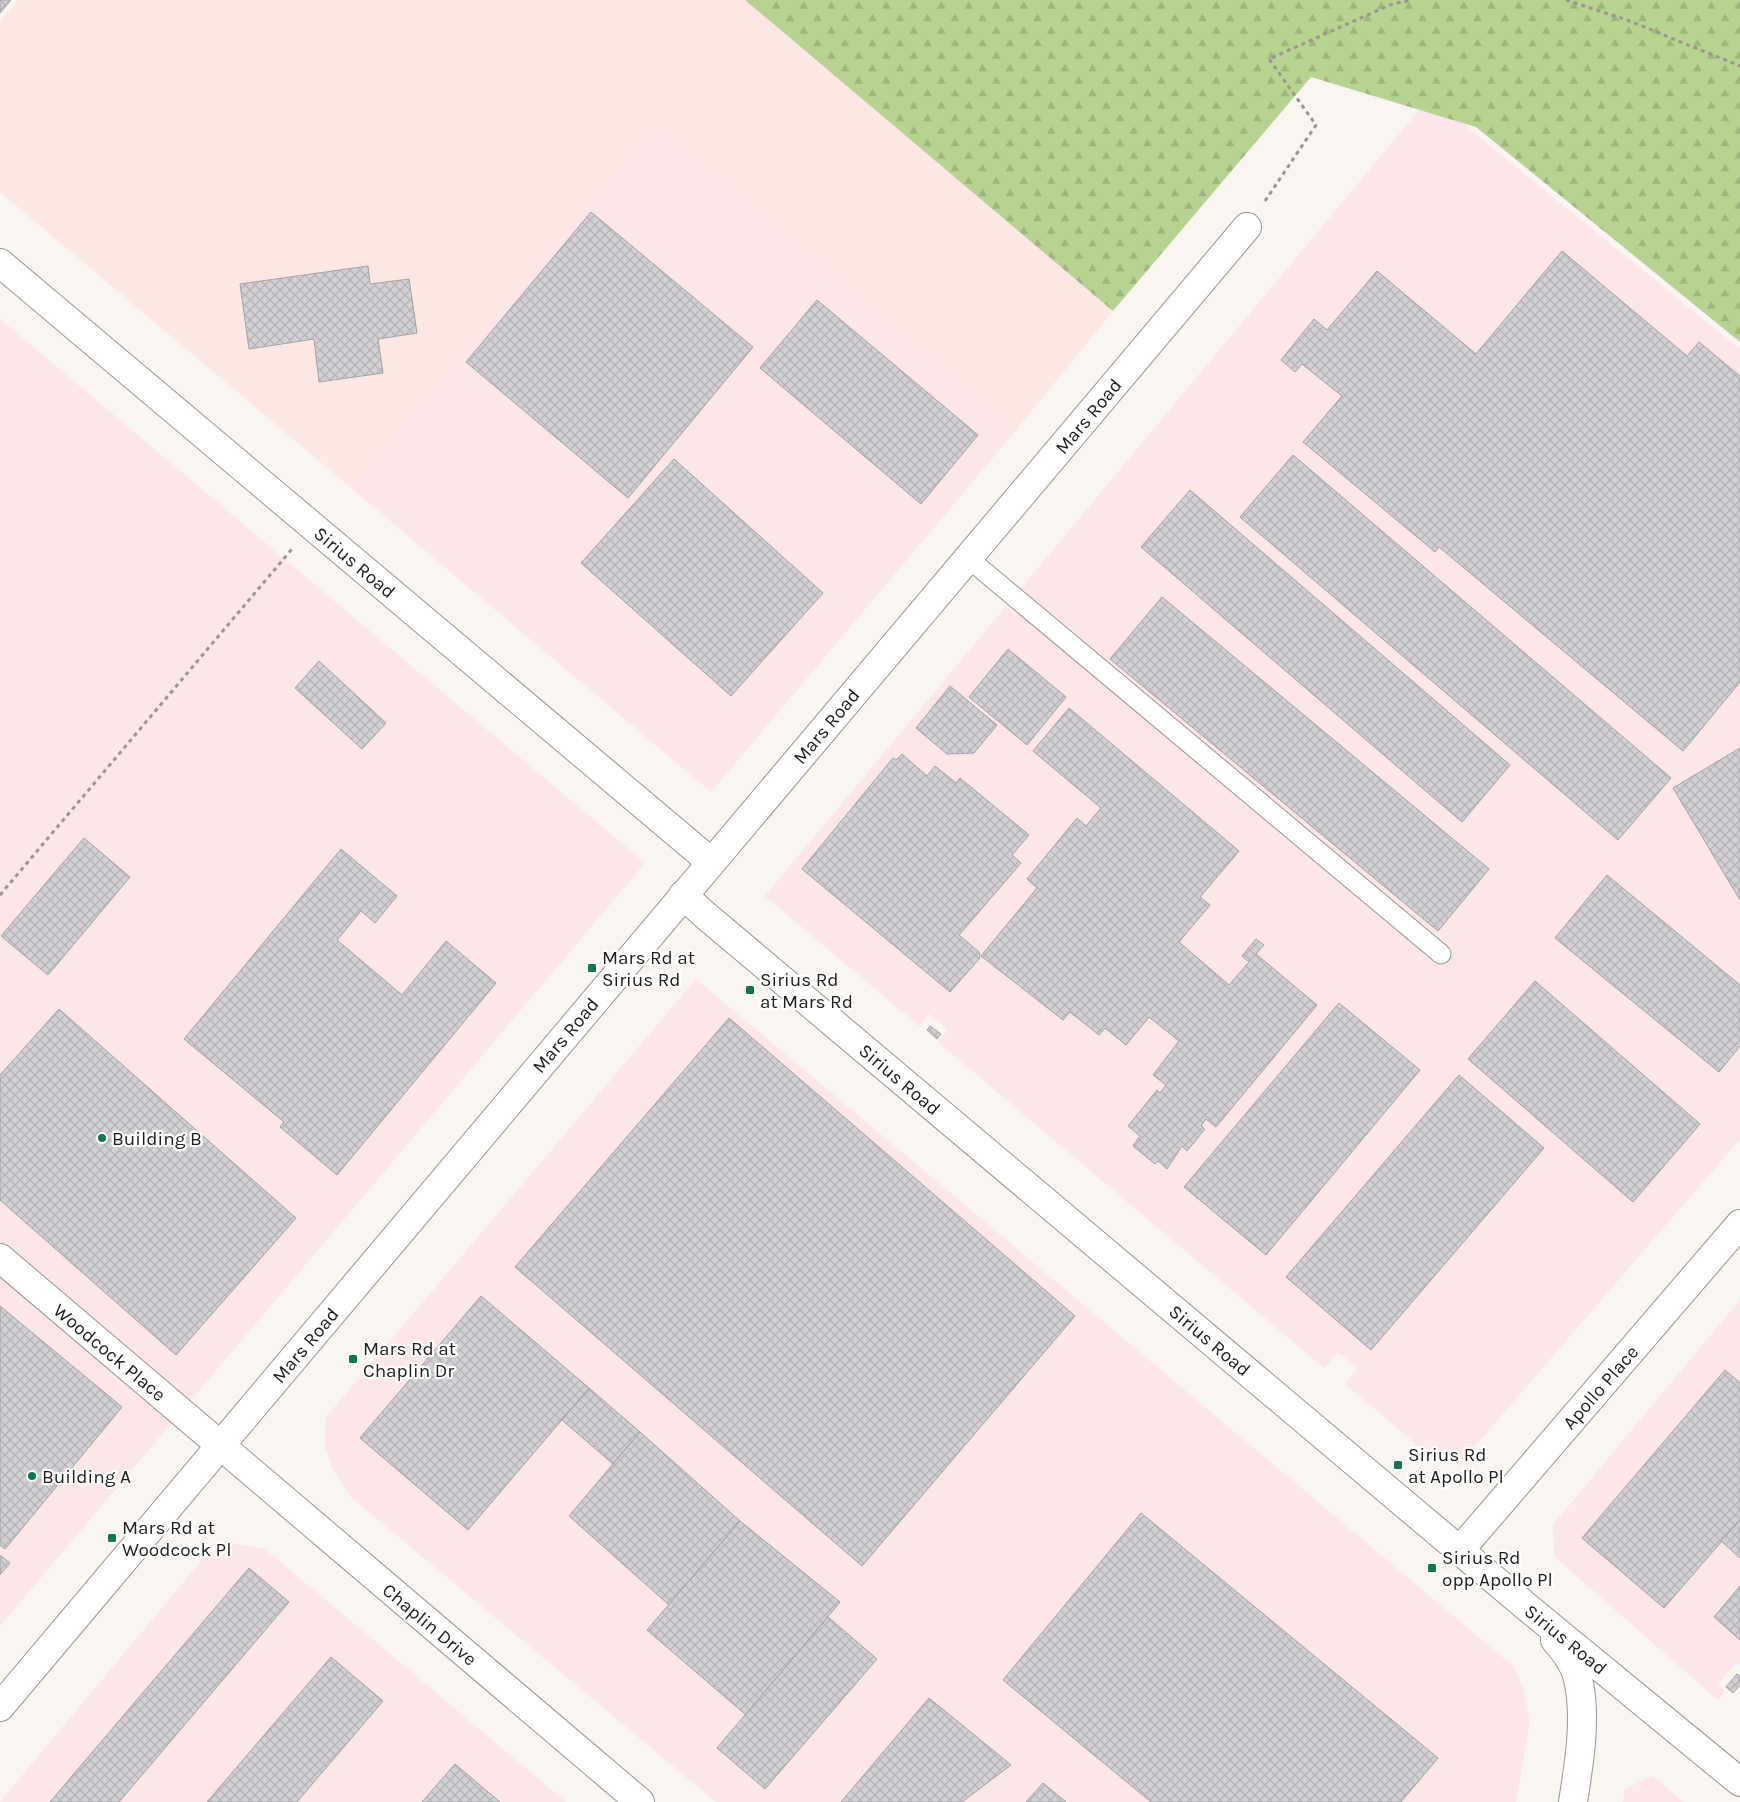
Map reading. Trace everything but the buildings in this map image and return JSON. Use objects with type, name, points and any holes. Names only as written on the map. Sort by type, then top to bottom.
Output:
[{"type":"street","name":"Mars Road","points":[[0,1707],[1247,227]]},
{"type":"street","name":"Sirius Road","points":[[0,263],[711,862]]},
{"type":"street","name":"Sirius Road","points":[[683,895],[1528,1608],[1740,1782]]},
{"type":"street","name":"Apollo Place","points":[[1460,1550],[1740,1224]]},
{"type":"street","name":"Woodcock Place","points":[[0,1258],[220,1446]]},
{"type":"street","name":"Chaplin Drive","points":[[220,1446],[640,1802]]},
{"type":"street","points":[[1528,1608],[1557,1642],[1571,1662],[1578,1680],[1581,1751],[1573,1802]]},
{"type":"lane","points":[[968,558],[1441,954]]},
{"type":"path","points":[[1247,227],[1316,125],[1269,59],[1392,4],[1412,0]]},
{"type":"path","points":[[1566,0],[1627,20],[1740,66]]},
{"type":"path","points":[[0,895],[311,525]]},
{"type":"shaded area","points":[[18,0],[745,0],[1113,311],[1017,429],[656,124],[350,487],[0,192],[0,22]]},
{"type":"shaded area","points":[[1430,97],[1740,349],[1740,1139],[1464,1459],[1435,1460],[1345,1384],[1358,1368],[1338,1352],[1324,1368],[938,1042],[948,1030],[929,1014],[919,1026],[765,896]]},
{"type":"shaded area","points":[[656,123],[1017,429],[711,792],[350,487]]},
{"type":"shaded area","points":[[0,319],[645,863],[0,1626]]},
{"type":"shaded area","points":[[696,979],[1514,1667],[1524,1691],[1530,1721],[1516,1802],[716,1802],[352,1498],[333,1470],[324,1442],[326,1417]]},
{"type":"shaded area","points":[[1740,1300],[1740,1666],[1736,1663],[1718,1684],[1725,1691],[1718,1700],[1554,1556],[1553,1525]]},
{"type":"shaded area","points":[[229,1543],[265,1549],[566,1802],[0,1802],[207,1554]]},
{"type":"shaded area","points":[[1653,1776],[1683,1802],[1623,1802],[1625,1789]]},
{"type":"green space","points":[[745,0],[1740,0],[1740,342],[1476,127],[1311,77],[1113,311]]},
{"type":"place","name":"Mars Rd at Sirius Rd","points":[[592,968]]},
{"type":"place","name":"Sirius Rd at Mars Rd","points":[[750,990]]},
{"type":"place","name":"Building B","points":[[102,1138]]},
{"type":"place","name":"Mars Rd at Chaplin Dr","points":[[353,1359]]},
{"type":"place","name":"Sirius Rd at Apollo Pl","points":[[1398,1465]]},
{"type":"place","name":"Building A","points":[[32,1476]]},
{"type":"place","name":"Mars Rd at Woodcock Pl","points":[[112,1538]]},
{"type":"place","name":"Sirius Rd opp Apollo Pl","points":[[1432,1568]]}]
